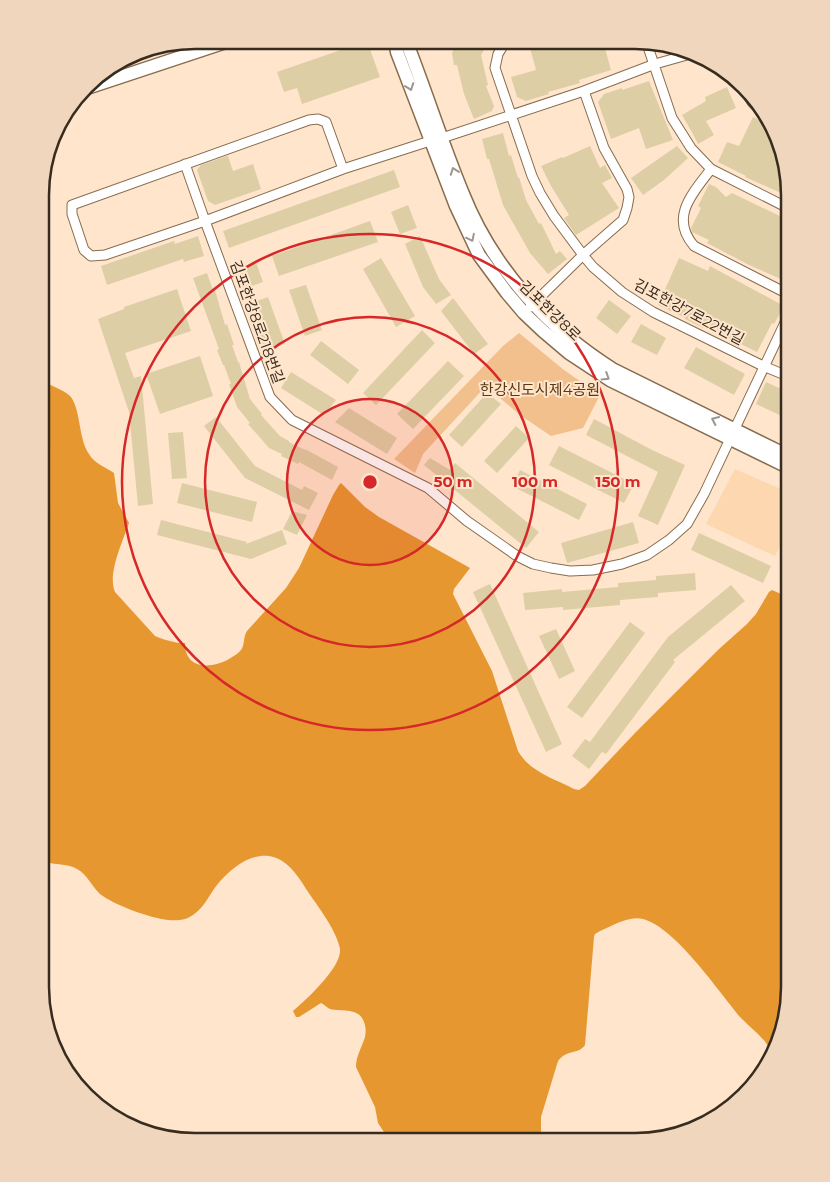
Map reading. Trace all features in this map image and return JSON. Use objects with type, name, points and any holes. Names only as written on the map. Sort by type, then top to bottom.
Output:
[{"type":"street","points":[[101,83],[205,49]]},
{"type":"street","name":"김포한강8로","points":[[405,49],[456,206],[479,255],[507,293],[529,308],[543,331],[569,353],[610,380],[731,434],[781,453]]},
{"type":"street","name":"김포한강7로22번길","points":[[501,49],[495,68],[540,193],[554,216],[592,267],[622,292],[653,312],[781,373]]},
{"type":"street","points":[[649,50],[672,118],[691,148],[711,170],[781,205]]},
{"type":"street","points":[[343,169],[326,122],[318,119],[309,120],[72,205],[72,214],[84,250],[91,256],[105,254],[205,221],[343,169],[584,91],[655,64],[681,57]]},
{"type":"street","points":[[529,308],[582,255],[623,220],[628,197],[627,189],[604,148],[584,91]]},
{"type":"street","name":"김포한강8로218번길","points":[[185,164],[270,397],[292,420],[428,488],[468,521],[517,556],[533,564],[570,571],[594,570],[622,564],[647,555],[669,540],[687,524],[704,494],[781,330]]},
{"type":"street","points":[[711,170],[686,203],[683,217],[688,240],[694,246],[781,290]]},
{"type":"street","name":"김포한강8로","points":[[731,434],[781,463]]},
{"type":"shaded area","points":[[49,385],[69,395],[73,400],[85,448],[91,457],[114,473],[118,503],[129,523],[114,567],[113,585],[115,592],[155,636],[178,643],[185,643],[189,658],[194,663],[200,665],[215,665],[238,653],[242,648],[247,631],[286,588],[299,568],[333,495],[341,483],[365,507],[379,517],[470,568],[454,589],[453,594],[492,671],[518,751],[535,769],[574,789],[579,790],[585,786],[719,649],[747,624],[756,614],[769,592],[772,590],[781,594],[781,996],[778,1015],[768,1047],[758,1034],[741,1018],[696,962],[669,934],[655,924],[643,919],[632,918],[595,934],[585,1045],[579,1050],[561,1057],[558,1061],[541,1117],[541,1133],[385,1133],[378,1123],[375,1107],[356,1067],[366,1033],[362,1017],[350,1011],[330,1009],[321,1003],[299,1017],[296,1017],[293,1011],[329,974],[339,956],[340,949],[335,934],[326,918],[291,868],[276,858],[266,856],[248,860],[223,878],[193,915],[181,920],[168,920],[152,917],[123,907],[106,898],[94,888],[84,874],[69,866],[49,863]]},
{"type":"shaded area","points":[[735,469],[781,489],[781,544],[775,556],[706,524]]},
{"type":"green space","name":"한강신도시제4공원","points":[[519,333],[564,370],[600,395],[583,428],[551,436],[520,415],[486,386],[423,454],[415,473],[394,459],[503,346]]},
{"type":"building","points":[[344,49],[370,49],[380,77],[302,104],[297,88],[284,92],[277,72]]},
{"type":"building","points":[[454,49],[484,50],[481,55],[488,85],[486,86],[494,106],[492,111],[474,119],[464,94],[457,65],[454,65],[452,53]]},
{"type":"building","points":[[530,49],[605,49],[611,70],[579,80],[580,83],[548,92],[549,94],[526,101],[517,97],[511,77],[536,70]]},
{"type":"building","points":[[649,81],[673,140],[646,149],[639,128],[611,139],[598,102],[604,94]]},
{"type":"building","points":[[727,87],[736,108],[706,121],[714,135],[698,144],[682,115],[706,101],[705,97]]},
{"type":"building","points":[[753,117],[761,121],[773,148],[778,167],[781,193],[745,177],[718,162],[727,142],[739,146]]},
{"type":"building","points":[[503,133],[509,156],[511,155],[526,200],[539,224],[541,223],[556,254],[560,251],[567,259],[548,274],[530,253],[503,205],[489,159],[487,159],[482,139]]},
{"type":"building","points":[[590,146],[600,168],[605,165],[612,178],[602,183],[619,208],[576,235],[564,218],[569,215],[541,166]]},
{"type":"building","points":[[677,146],[688,158],[664,180],[643,195],[631,178]]},
{"type":"building","points":[[228,156],[233,171],[253,164],[261,189],[215,205],[208,201],[197,170],[201,165]]},
{"type":"building","points":[[394,170],[400,187],[229,248],[223,231]]},
{"type":"building","points":[[709,184],[716,187],[726,197],[732,193],[781,217],[781,279],[707,243],[709,240],[692,232],[691,228],[701,208],[698,206]]},
{"type":"building","points":[[408,205],[417,228],[400,234],[391,212]]},
{"type":"building","points":[[370,221],[378,242],[279,276],[272,256]]},
{"type":"building","points":[[198,236],[204,256],[184,262],[183,259],[107,285],[101,266],[174,241],[175,244]]},
{"type":"building","points":[[420,236],[439,279],[451,295],[436,304],[423,287],[405,244]]},
{"type":"building","points":[[381,258],[415,316],[396,327],[363,269]]},
{"type":"building","points":[[679,258],[708,271],[710,266],[781,304],[781,311],[774,324],[772,323],[757,352],[658,305]]},
{"type":"building","points":[[256,262],[263,282],[243,289],[236,269]]},
{"type":"building","points":[[207,273],[213,290],[215,290],[225,325],[227,324],[250,399],[261,415],[280,436],[338,467],[332,480],[299,462],[298,464],[281,456],[282,454],[269,448],[248,424],[250,423],[237,407],[229,384],[231,384],[217,350],[219,349],[193,278]]},
{"type":"building","points":[[306,285],[322,330],[305,336],[289,290]]},
{"type":"building","points":[[177,289],[191,331],[125,353],[134,378],[141,376],[153,504],[138,506],[129,412],[98,319],[124,309],[124,307]]},
{"type":"building","points":[[268,297],[285,344],[264,351],[248,304]]},
{"type":"building","points":[[453,298],[488,344],[474,354],[441,311]]},
{"type":"building","points":[[609,300],[631,316],[617,334],[596,318]]},
{"type":"building","points":[[641,324],[666,338],[657,355],[631,342]]},
{"type":"building","points":[[422,330],[435,343],[376,405],[363,393]]},
{"type":"building","points":[[321,341],[359,370],[348,384],[310,355]]},
{"type":"building","points":[[696,347],[745,374],[734,395],[684,368]]},
{"type":"building","points":[[200,356],[213,396],[160,414],[146,374]]},
{"type":"building","points":[[448,361],[464,376],[413,429],[397,414]]},
{"type":"building","points":[[291,372],[336,400],[324,415],[281,388]]},
{"type":"building","points":[[766,382],[781,389],[781,416],[756,404]]},
{"type":"building","points":[[487,393],[501,404],[462,447],[449,435]]},
{"type":"building","points":[[349,408],[397,438],[387,454],[335,422]]},
{"type":"building","points":[[216,417],[255,466],[302,490],[304,486],[318,493],[309,510],[245,478],[204,426]]},
{"type":"building","points":[[594,419],[652,450],[685,465],[658,525],[638,516],[658,472],[586,435]]},
{"type":"building","points":[[516,426],[529,438],[497,473],[484,461]]},
{"type":"building","points":[[183,432],[187,478],[172,479],[168,433]]},
{"type":"building","points":[[559,446],[634,484],[624,503],[549,465]]},
{"type":"building","points":[[430,458],[450,470],[455,463],[539,532],[526,548],[424,465]]},
{"type":"building","points":[[520,470],[587,504],[579,520],[512,486]]},
{"type":"building","points":[[182,483],[257,502],[252,522],[177,503]]},
{"type":"building","points":[[292,511],[307,515],[297,535],[283,529]]},
{"type":"building","points":[[161,520],[247,542],[246,544],[282,530],[287,544],[251,559],[157,535]]},
{"type":"building","points":[[633,522],[639,543],[567,563],[561,543]]},
{"type":"building","points":[[699,533],[771,566],[763,583],[691,550]]},
{"type":"building","points":[[695,573],[696,590],[658,593],[658,597],[620,600],[620,605],[563,610],[563,607],[525,610],[523,593],[562,589],[562,592],[618,587],[618,583],[656,580],[656,576]]},
{"type":"building","points":[[490,584],[562,744],[546,752],[473,592]]},
{"type":"building","points":[[731,585],[745,601],[673,660],[675,662],[606,754],[602,752],[589,769],[572,756],[585,739],[590,742],[668,637]]},
{"type":"building","points":[[630,622],[645,633],[582,718],[567,707]]},
{"type":"building","points":[[556,629],[575,671],[559,679],[539,636]]}]
